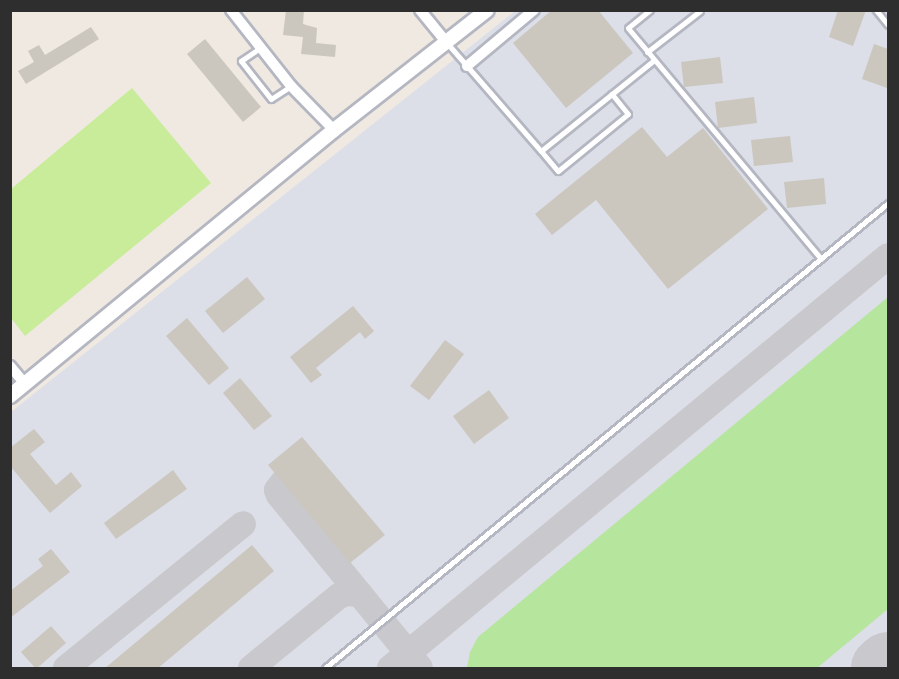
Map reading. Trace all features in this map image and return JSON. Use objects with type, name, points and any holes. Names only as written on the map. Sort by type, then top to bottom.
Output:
[{"type":"street","points":[[231,10],[291,86],[334,130]]},
{"type":"street","points":[[420,10],[447,43]]},
{"type":"street","points":[[10,396],[334,130],[488,10]]},
{"type":"street","points":[[467,66],[534,10]]},
{"type":"street","points":[[10,366],[25,384]]},
{"type":"lane","points":[[650,10],[628,28],[653,61],[821,259]]},
{"type":"lane","points":[[876,10],[888,25]]},
{"type":"lane","points":[[647,52],[700,11]]},
{"type":"lane","points":[[447,43],[558,171],[628,114],[612,94]]},
{"type":"lane","points":[[260,48],[241,61],[271,99],[291,86]]},
{"type":"lane","points":[[541,151],[653,61]]},
{"type":"lane","points":[[325,669],[888,203]]},
{"type":"shaded area","points":[[515,11],[888,11],[888,668],[11,668],[11,412]]},
{"type":"green space","points":[[132,88],[211,183],[25,336],[11,318],[11,189]]},
{"type":"green space","points":[[888,297],[888,609],[817,668],[467,668],[470,652],[478,637]]},
{"type":"building","points":[[286,10],[304,10],[303,24],[317,28],[316,43],[336,45],[335,57],[301,54],[303,37],[283,35]]},
{"type":"building","points":[[552,10],[598,10],[633,53],[566,108],[513,43]]},
{"type":"building","points":[[838,10],[866,10],[853,46],[829,37]]},
{"type":"building","points":[[91,27],[99,39],[26,84],[18,71],[34,62],[28,51],[39,45],[45,55]]},
{"type":"building","points":[[205,39],[261,107],[243,122],[187,54]]},
{"type":"building","points":[[874,44],[888,49],[887,88],[862,79]]},
{"type":"building","points":[[720,57],[723,83],[684,87],[681,62]]},
{"type":"building","points":[[754,97],[757,123],[718,128],[715,102]]},
{"type":"building","points":[[642,127],[667,157],[703,128],[768,209],[668,289],[596,200],[552,235],[535,214]]},
{"type":"building","points":[[790,136],[793,162],[754,166],[751,140]]},
{"type":"building","points":[[824,178],[826,204],[787,208],[784,182]]},
{"type":"building","points":[[247,277],[265,299],[223,333],[205,311]]},
{"type":"building","points":[[353,306],[374,331],[365,339],[360,332],[316,368],[322,375],[311,383],[290,357]]},
{"type":"building","points":[[187,318],[229,368],[209,385],[166,336]]},
{"type":"building","points":[[445,340],[464,354],[429,400],[410,386]]},
{"type":"building","points":[[240,378],[272,416],[254,430],[223,393]]},
{"type":"building","points":[[489,390],[509,418],[474,444],[453,416]]},
{"type":"building","points":[[34,429],[45,442],[30,454],[56,485],[71,472],[82,486],[50,513],[10,466],[10,448]]},
{"type":"building","points":[[302,437],[385,535],[350,563],[268,465]]},
{"type":"building","points":[[173,470],[187,489],[116,539],[104,523]]},
{"type":"building","points":[[252,545],[274,571],[157,669],[104,669]]},
{"type":"building","points":[[51,549],[70,572],[10,618],[10,591],[43,566],[38,559]]},
{"type":"building","points":[[51,626],[66,643],[36,669],[21,652]]},
{"type":"taxiway","points":[[390,668],[888,256]]},
{"type":"taxiway","points":[[283,482],[277,490],[279,495],[420,668]]},
{"type":"taxiway","points":[[66,668],[243,524]]},
{"type":"taxiway","points":[[251,668],[339,596],[346,593],[360,594]]},
{"type":"runway","points":[[883,668],[888,664]]}]
